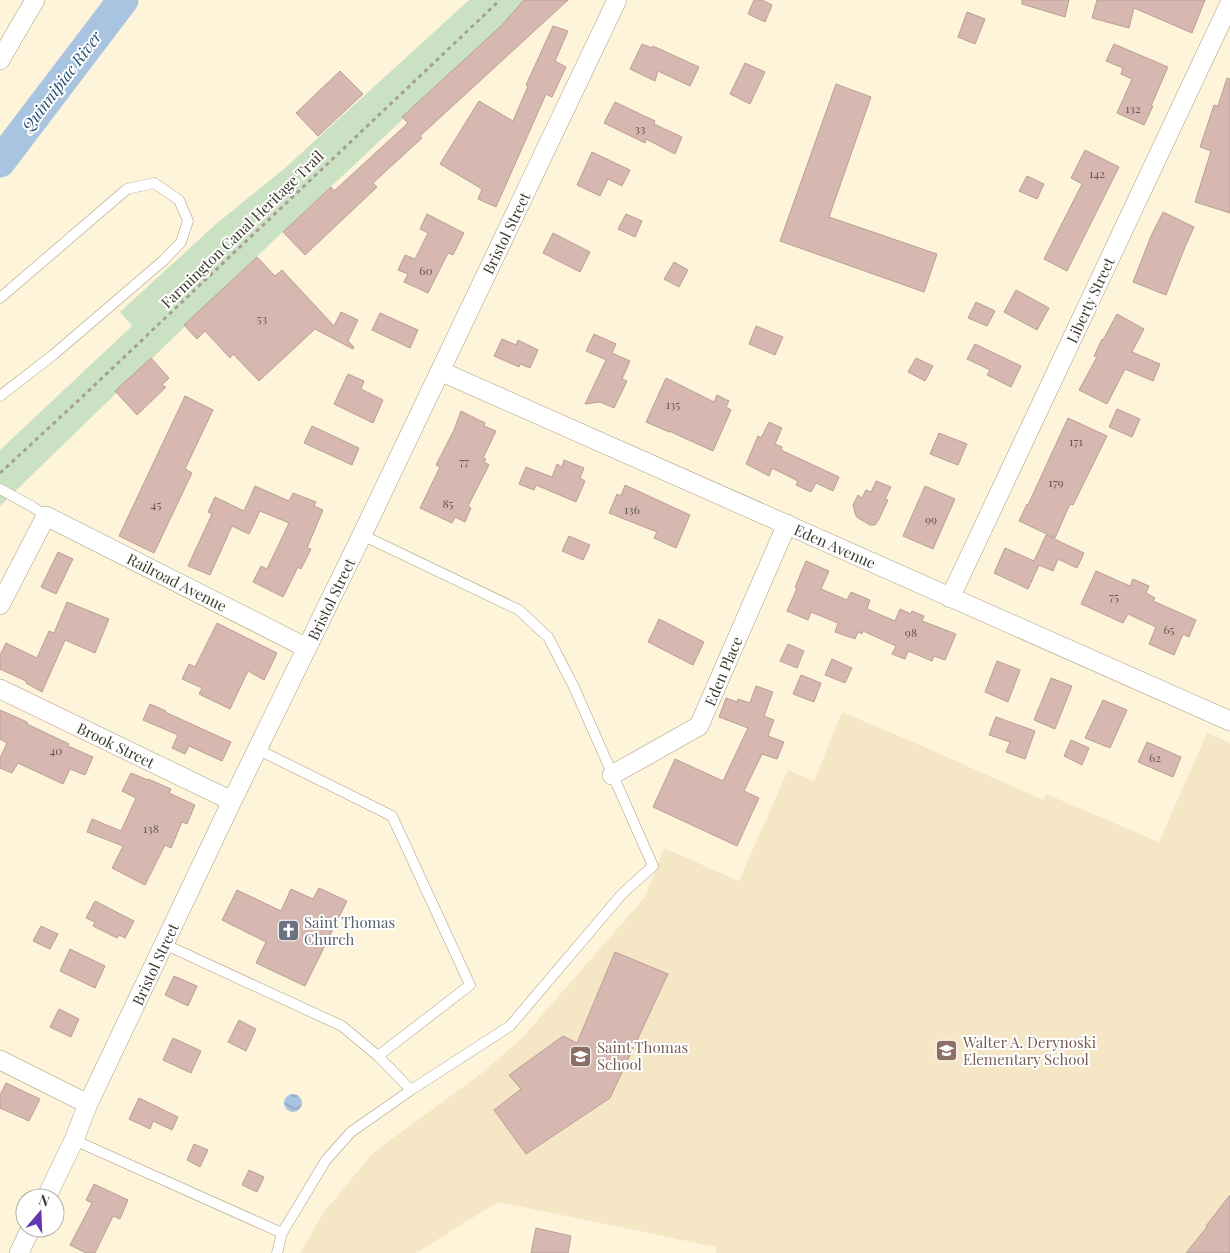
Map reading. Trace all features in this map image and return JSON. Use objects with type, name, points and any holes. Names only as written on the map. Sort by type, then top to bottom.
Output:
[{"type":"street","points":[[0,60],[35,0]]},
{"type":"street","name":"Bristol Street","points":[[51,1188],[74,1140],[88,1104],[232,801],[362,535],[618,0]]},
{"type":"street","name":"Liberty Street","points":[[950,598],[1230,3]]},
{"type":"street","name":"Eden Avenue","points":[[440,371],[1230,721]]},
{"type":"street","points":[[0,605],[46,516]]},
{"type":"street","name":"Railroad Avenue","points":[[46,516],[307,648]]},
{"type":"street","name":"Eden Place","points":[[612,774],[699,726],[787,524]]},
{"type":"street","name":"Brook Street","points":[[0,688],[232,801]]},
{"type":"street","points":[[0,1060],[88,1104]]},
{"type":"street","points":[[19,1253],[26,1238]]},
{"type":"lane","points":[[0,298],[127,189],[154,183],[179,200],[188,221],[181,242],[164,260],[53,355],[0,396]]},
{"type":"lane","points":[[0,489],[46,516]]},
{"type":"lane","points":[[277,1253],[282,1233],[326,1160],[351,1132],[411,1090],[510,1026],[622,894],[653,866],[573,685],[548,637],[519,610],[362,535]]},
{"type":"lane","points":[[257,749],[392,816],[470,985],[378,1056]]},
{"type":"lane","points":[[164,944],[342,1026],[378,1056],[411,1090]]},
{"type":"lane","points":[[74,1140],[282,1233]]},
{"type":"path","name":"Farmington Canal Heritage Trail","points":[[0,473],[500,0]]},
{"type":"shaded area","name":"Walter A. Derynoski Elementary School","points":[[842,712],[1043,800],[1046,794],[1159,842],[1207,733],[1230,743],[1230,1253],[716,1253],[716,1247],[498,1202],[416,1253],[300,1253],[324,1212],[374,1152],[482,1073],[522,1038],[645,897],[664,848],[739,881],[788,770],[814,781]]},
{"type":"green space","points":[[469,0],[530,0],[272,242],[0,506],[0,450],[132,326],[120,312],[216,224],[285,168]]},
{"type":"water","points":[[289,1094],[297,1094],[302,1099],[300,1110],[289,1112],[284,1107],[284,1099]]},
{"type":"building","points":[[524,0],[568,0],[420,136],[422,138],[373,183],[377,187],[305,255],[283,232],[331,187],[334,191],[408,123],[402,117],[501,26]]},
{"type":"building","points":[[754,0],[762,0],[772,5],[765,22],[748,14]]},
{"type":"building","points":[[1022,0],[1069,0],[1065,17],[1022,4]]},
{"type":"building","points":[[1097,0],[1205,0],[1192,33],[1134,8],[1129,28],[1092,18]]},
{"type":"building","points":[[967,12],[985,19],[975,44],[958,37]]},
{"type":"building","points":[[553,26],[568,31],[555,61],[566,67],[552,97],[546,94],[496,207],[478,199],[482,189],[440,164],[479,101],[513,121],[528,86],[526,85]]},
{"type":"building","points":[[642,44],[652,48],[653,46],[699,67],[690,86],[658,71],[655,81],[630,69]]},
{"type":"building","points":[[1114,44],[1168,67],[1144,125],[1117,113],[1132,79],[1121,74],[1123,68],[1106,61]]},
{"type":"building","points":[[745,63],[765,72],[750,104],[730,94]]},
{"type":"building","points":[[340,71],[363,94],[318,136],[296,113]]},
{"type":"building","points":[[1227,78],[1230,79],[1230,213],[1195,202],[1211,151],[1200,147],[1214,105],[1218,106]]},
{"type":"building","points":[[836,84],[871,97],[829,217],[937,254],[924,292],[780,241]]},
{"type":"building","points":[[615,102],[655,121],[654,124],[682,137],[675,154],[646,139],[645,143],[604,123]]},
{"type":"building","points":[[1085,150],[1119,167],[1067,271],[1044,259],[1082,184],[1071,178]]},
{"type":"building","points":[[592,152],[630,170],[622,186],[608,179],[600,196],[577,185]]},
{"type":"building","points":[[1027,176],[1044,184],[1037,199],[1019,191]]},
{"type":"building","points":[[1163,212],[1194,227],[1166,295],[1133,282],[1151,236]]},
{"type":"building","points":[[427,214],[464,233],[453,255],[448,253],[428,293],[404,282],[408,274],[398,270],[405,255],[415,259],[428,233],[420,229]]},
{"type":"building","points":[[626,214],[642,221],[635,237],[618,229]]},
{"type":"building","points":[[553,233],[590,252],[580,272],[543,253]]},
{"type":"building","points":[[257,257],[275,276],[282,270],[334,326],[341,312],[358,320],[348,341],[354,347],[353,349],[315,329],[259,381],[233,354],[230,358],[205,331],[197,339],[184,325]]},
{"type":"building","points":[[674,262],[688,270],[679,287],[664,279]]},
{"type":"building","points":[[1016,290],[1049,308],[1037,330],[1004,312]]},
{"type":"building","points":[[976,302],[995,311],[987,326],[968,318]]},
{"type":"building","points":[[380,313],[418,330],[410,348],[372,330]]},
{"type":"building","points":[[1117,314],[1144,329],[1132,352],[1160,364],[1153,381],[1125,369],[1107,404],[1079,390],[1097,357],[1094,356],[1102,339]]},
{"type":"building","points":[[756,326],[783,337],[775,355],[749,344]]},
{"type":"building","points":[[594,334],[616,344],[612,353],[630,361],[622,379],[627,381],[614,408],[600,402],[585,404],[606,360],[586,351]]},
{"type":"building","points":[[502,339],[516,345],[518,340],[538,350],[530,368],[520,364],[519,367],[494,356]]},
{"type":"building","points":[[975,344],[1021,366],[1011,387],[987,375],[990,370],[967,359]]},
{"type":"building","points":[[151,358],[169,378],[162,385],[166,387],[137,415],[115,391]]},
{"type":"building","points":[[916,358],[933,366],[925,381],[908,372]]},
{"type":"building","points":[[348,374],[364,381],[361,389],[383,400],[373,423],[334,404]]},
{"type":"building","points":[[666,378],[714,402],[717,395],[729,401],[726,407],[731,410],[713,451],[646,422]]},
{"type":"building","points":[[185,396],[213,410],[185,469],[192,473],[154,553],[119,536]]},
{"type":"building","points":[[1117,409],[1140,419],[1132,437],[1109,427]]},
{"type":"building","points":[[461,411],[485,423],[484,426],[496,431],[483,458],[486,459],[484,462],[489,465],[468,506],[471,508],[465,522],[455,517],[452,523],[420,508],[440,467],[436,465],[454,430]]},
{"type":"building","points":[[1068,418],[1107,436],[1073,505],[1070,504],[1055,538],[1019,521]]},
{"type":"building","points":[[769,422],[782,428],[775,444],[782,447],[781,450],[839,477],[833,491],[816,483],[811,492],[796,485],[798,481],[772,468],[769,476],[746,464],[758,436],[761,438]]},
{"type":"building","points":[[312,426],[359,448],[352,465],[304,443]]},
{"type":"building","points":[[939,433],[967,444],[958,465],[930,454]]},
{"type":"building","points":[[564,460],[584,468],[580,478],[585,481],[576,502],[536,485],[534,490],[519,484],[526,467],[552,477],[557,464],[562,467]]},
{"type":"building","points":[[876,481],[891,487],[885,499],[888,500],[878,521],[875,525],[870,525],[856,516],[853,505],[858,495],[862,498],[866,490],[871,492]]},
{"type":"building","points":[[625,485],[690,515],[676,548],[654,538],[657,532],[609,513],[617,494],[621,496]]},
{"type":"building","points":[[255,486],[289,501],[293,493],[316,502],[314,506],[323,510],[307,548],[311,549],[301,569],[298,567],[283,597],[253,582],[261,566],[267,569],[289,523],[260,511],[249,534],[232,526],[210,575],[188,566],[212,514],[208,512],[215,497],[244,511]]},
{"type":"building","points":[[925,486],[955,499],[933,549],[903,536]]},
{"type":"building","points":[[1046,535],[1084,553],[1077,568],[1058,559],[1053,571],[1039,565],[1028,589],[994,573],[1005,548],[1034,561]]},
{"type":"building","points":[[569,536],[590,545],[583,560],[562,551]]},
{"type":"building","points":[[58,552],[73,559],[56,594],[41,587]]},
{"type":"building","points":[[806,561],[829,571],[821,589],[847,600],[851,592],[870,600],[867,609],[895,621],[900,609],[911,614],[912,611],[924,616],[922,621],[956,634],[945,660],[934,656],[932,661],[908,651],[905,659],[892,654],[896,646],[863,631],[862,634],[858,632],[855,639],[835,632],[838,623],[811,612],[808,620],[787,611]]},
{"type":"building","points":[[1096,571],[1130,586],[1133,579],[1149,586],[1146,593],[1155,598],[1153,601],[1196,620],[1189,637],[1183,634],[1174,655],[1149,644],[1156,627],[1128,614],[1123,623],[1081,604]]},
{"type":"building","points":[[67,602],[109,619],[95,653],[65,640],[42,692],[26,683],[26,681],[0,669],[0,655],[6,643],[37,658],[49,631],[54,633]]},
{"type":"building","points":[[659,619],[704,642],[693,665],[648,642]]},
{"type":"building","points":[[217,623],[277,653],[264,680],[248,671],[230,709],[199,694],[202,688],[182,679],[189,664],[195,667]]},
{"type":"building","points":[[788,644],[804,651],[797,668],[780,661]]},
{"type":"building","points":[[832,659],[852,668],[845,683],[825,675]]},
{"type":"building","points":[[997,661],[1020,670],[1008,702],[985,692]]},
{"type":"building","points":[[801,675],[821,683],[814,702],[793,694]]},
{"type":"building","points":[[1051,678],[1072,686],[1055,729],[1034,720]]},
{"type":"building","points":[[756,686],[773,692],[764,716],[774,720],[768,736],[784,742],[777,759],[762,754],[744,791],[759,798],[737,846],[653,807],[675,759],[723,781],[748,728],[719,717],[726,698],[737,702],[738,699],[750,703]]},
{"type":"building","points":[[1103,700],[1127,710],[1110,748],[1085,738]]},
{"type":"building","points":[[150,704],[231,742],[222,761],[189,746],[185,754],[172,748],[178,735],[143,720]]},
{"type":"building","points":[[0,710],[93,757],[85,775],[70,769],[63,784],[18,763],[12,773],[0,768],[0,758],[7,743],[0,739]]},
{"type":"building","points":[[996,717],[1035,731],[1025,759],[1006,752],[1010,742],[989,735]]},
{"type":"building","points":[[1071,740],[1089,748],[1082,765],[1064,756]]},
{"type":"building","points":[[1147,742],[1181,757],[1173,777],[1138,762]]},
{"type":"building","points":[[131,773],[171,789],[169,793],[195,805],[187,824],[182,822],[171,848],[165,845],[145,885],[112,868],[123,846],[87,832],[92,819],[121,831],[136,798],[122,791]]},
{"type":"building","name":"Saint Thomas Church","points":[[319,888],[347,901],[305,986],[256,963],[266,942],[222,920],[237,890],[281,911],[291,889],[313,899]]},
{"type":"building","points":[[95,901],[134,921],[125,938],[119,935],[117,938],[93,926],[95,922],[86,918]]},
{"type":"building","points":[[41,926],[58,934],[50,949],[33,941]]},
{"type":"building","points":[[70,949],[105,966],[95,988],[60,971]]},
{"type":"building","points":[[615,952],[668,974],[610,1098],[526,1154],[494,1110],[521,1089],[509,1075],[563,1036],[577,1043]]},
{"type":"building","points":[[174,976],[197,986],[188,1006],[165,995]]},
{"type":"building","points":[[59,1009],[79,1019],[71,1037],[50,1027]]},
{"type":"building","points":[[239,1020],[256,1029],[246,1051],[228,1042]]},
{"type":"building","points":[[173,1038],[201,1051],[191,1073],[163,1060]]},
{"type":"building","points":[[6,1083],[40,1099],[29,1121],[0,1108],[0,1095]]},
{"type":"building","points":[[139,1098],[178,1117],[172,1130],[153,1121],[150,1129],[129,1119]]},
{"type":"building","points":[[194,1144],[208,1150],[200,1167],[187,1160]]},
{"type":"building","points":[[249,1170],[264,1177],[257,1192],[242,1185]]},
{"type":"building","points":[[94,1184],[128,1200],[120,1219],[113,1216],[95,1253],[86,1253],[70,1245],[92,1203],[86,1200]]},
{"type":"building","points":[[1230,1195],[1230,1253],[1186,1253],[1207,1227]]},
{"type":"building","points":[[536,1228],[571,1236],[568,1253],[531,1253]]},
{"type":"waterway","name":"Quinnipiac River","points":[[0,162],[123,0]]},
{"type":"place","name":"Saint Thomas Church","points":[[288,931]]},
{"type":"place","name":"Walter A. Derynoski Elementary School","points":[[947,1051]]},
{"type":"place","name":"Saint Thomas School","points":[[581,1056]]}]
